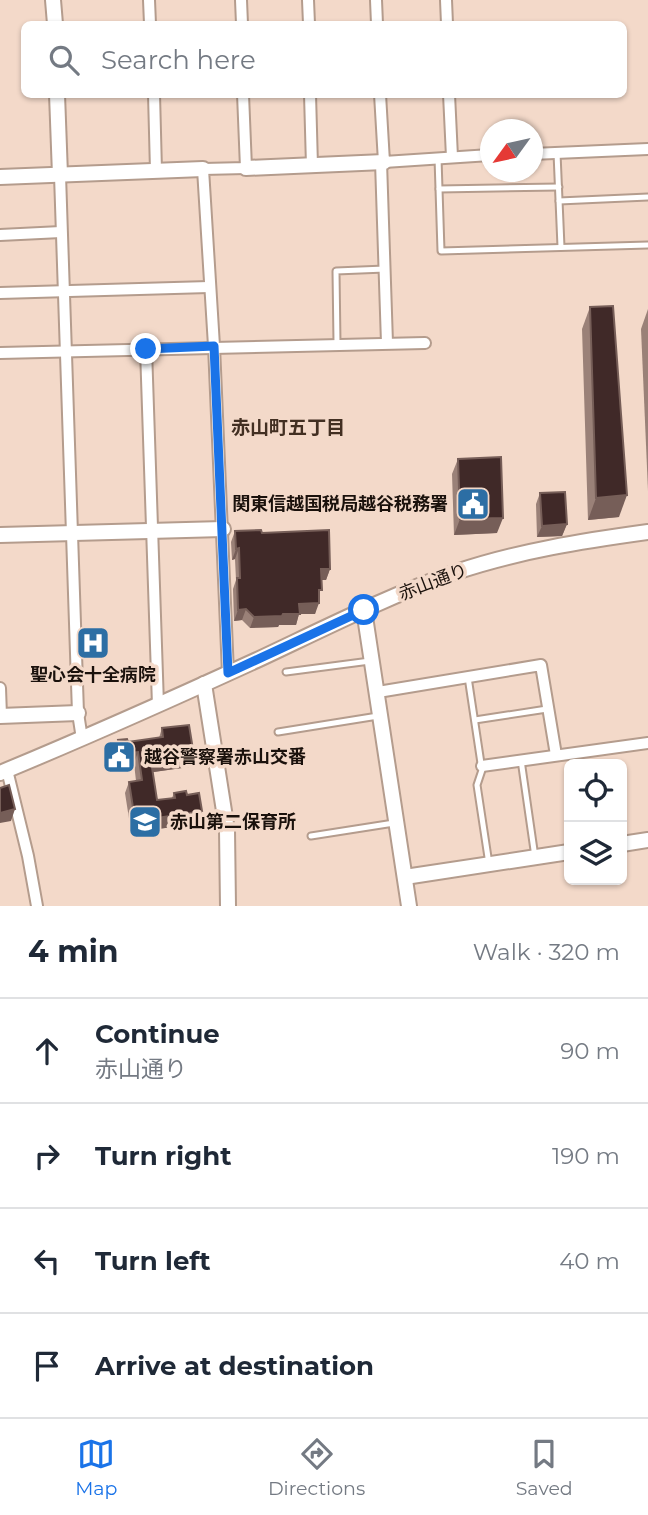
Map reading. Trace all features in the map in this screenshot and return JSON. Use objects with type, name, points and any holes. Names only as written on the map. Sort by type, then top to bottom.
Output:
[{"type":"street","points":[[54,0],[55,21]]},
{"type":"street","points":[[149,0],[150,21]]},
{"type":"street","points":[[241,0],[242,21]]},
{"type":"street","points":[[308,0],[309,21]]},
{"type":"street","points":[[376,0],[377,21]]},
{"type":"street","points":[[446,0],[447,21]]},
{"type":"street","points":[[57,98],[78,713],[82,739]]},
{"type":"street","points":[[154,98],[156,171]]},
{"type":"street","points":[[243,98],[246,168]]},
{"type":"street","points":[[310,98],[312,166]]},
{"type":"street","points":[[380,98],[387,343]]},
{"type":"street","points":[[449,98],[452,157]]},
{"type":"street","points":[[543,153],[648,149]]},
{"type":"street","points":[[0,177],[312,166],[480,156]]},
{"type":"street","points":[[203,169],[214,346],[228,673]]},
{"type":"street","points":[[0,235],[61,232]]},
{"type":"street","points":[[0,293],[209,287]]},
{"type":"street","points":[[0,353],[425,343]]},
{"type":"street","points":[[146,349],[158,705]]},
{"type":"street","points":[[0,536],[223,529]]},
{"type":"street","name":"赤山通り","points":[[4,772],[364,610],[456,572],[581,541],[648,532]]},
{"type":"street","points":[[364,610],[409,906]]},
{"type":"street","points":[[378,692],[541,665],[556,755]]},
{"type":"street","points":[[204,684],[228,830],[229,906]]},
{"type":"street","points":[[0,688],[0,716],[78,713]]},
{"type":"street","points":[[481,766],[648,743]]},
{"type":"street","points":[[4,772],[28,856],[37,906]]},
{"type":"street","points":[[627,843],[648,840]]},
{"type":"street","points":[[405,877],[564,853]]},
{"type":"lane","points":[[557,153],[561,247]]},
{"type":"lane","points":[[438,158],[441,250],[648,244]]},
{"type":"lane","points":[[439,189],[559,187]]},
{"type":"lane","points":[[559,201],[648,197]]},
{"type":"lane","points":[[337,343],[336,271],[385,269]]},
{"type":"lane","points":[[286,672],[373,660]]},
{"type":"lane","points":[[468,677],[482,770],[477,785],[489,864]]},
{"type":"lane","points":[[475,720],[547,709]]},
{"type":"lane","points":[[278,732],[381,715]]},
{"type":"lane","points":[[521,760],[535,857]]},
{"type":"lane","points":[[311,836],[397,822]]},
{"type":"building","points":[[613,306],[627,495],[596,498],[590,307]]},
{"type":"building","points":[[501,457],[503,518],[460,519],[458,459]]},
{"type":"building","points":[[565,492],[567,524],[542,526],[540,493]]},
{"type":"building","points":[[261,530],[262,533],[329,530],[330,569],[321,569],[322,590],[319,590],[319,603],[299,604],[300,614],[282,616],[254,617],[246,609],[238,610],[239,548],[236,549],[235,531]]},
{"type":"building","points":[[189,725],[194,756],[151,761],[157,800],[175,798],[174,793],[186,791],[187,795],[199,793],[202,811],[190,813],[190,818],[178,820],[177,815],[138,821],[137,813],[134,814],[129,782],[142,780],[138,752],[120,754],[118,740],[127,739],[128,742],[163,737],[162,728]]},
{"type":"building","points":[[9,785],[15,809],[0,813],[0,788]]},
{"type":"place","name":"関東信越国税局越谷税務署","points":[[473,504]]},
{"type":"place","name":"聖心会十全病院","points":[[93,643]]},
{"type":"place","name":"越谷警察署赤山交番","points":[[119,757]]},
{"type":"place","name":"赤山第二保育所","points":[[145,822]]},
{"type":"district","name":"赤山町五丁目","points":[[288,427]]},
{"type":"route","points":[[146,349],[214,346],[228,673],[364,610]]}]
